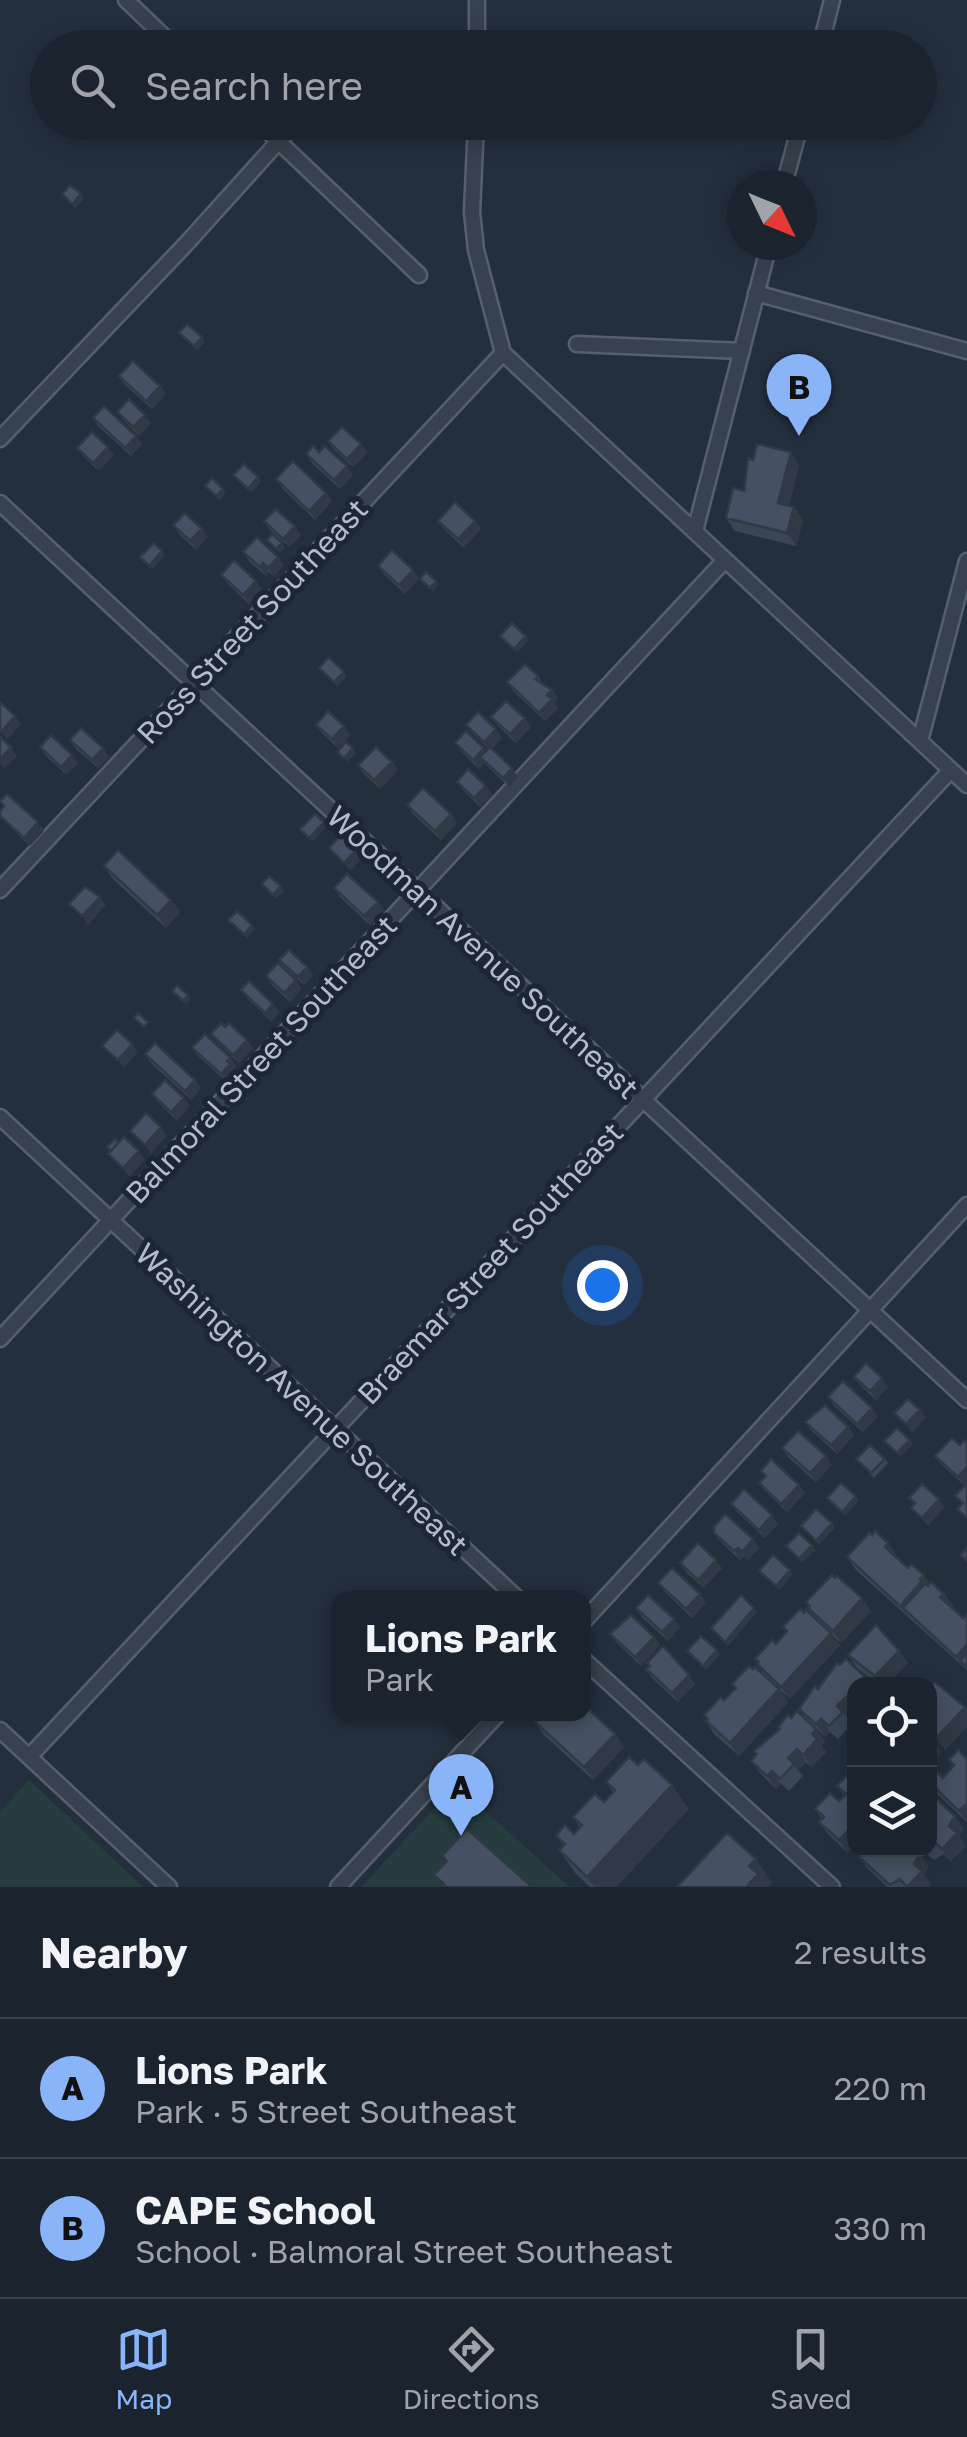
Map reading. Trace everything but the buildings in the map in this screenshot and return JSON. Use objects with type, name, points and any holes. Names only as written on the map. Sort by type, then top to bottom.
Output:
[{"type":"street","points":[[126,0],[157,30]]},
{"type":"street","points":[[477,0],[477,30]]},
{"type":"street","points":[[824,30],[832,0]]},
{"type":"street","points":[[475,140],[472,212],[476,250],[504,353],[967,785]]},
{"type":"street","points":[[788,170],[796,140]]},
{"type":"street","points":[[0,439],[280,142],[419,275]]},
{"type":"street","points":[[695,531],[765,260]]},
{"type":"street","points":[[756,293],[967,351]]},
{"type":"street","points":[[578,344],[742,351]]},
{"type":"street","name":"Ross Street Southeast","points":[[0,890],[504,353]]},
{"type":"street","name":"Woodman Avenue Southeast","points":[[0,503],[967,1400]]},
{"type":"street","name":"Balmoral Street Southeast","points":[[0,1339],[725,560]]},
{"type":"street","points":[[920,740],[967,561]]},
{"type":"street","name":"Braemar Street Southeast","points":[[29,1757],[951,770]]},
{"type":"street","name":"Washington Avenue Southeast","points":[[0,1117],[509,1591]]},
{"type":"street","points":[[591,1613],[967,1205]]},
{"type":"street","points":[[591,1666],[832,1887]]},
{"type":"street","points":[[338,1887],[492,1721]]},
{"type":"street","points":[[0,1730],[169,1887]]},
{"type":"green space","points":[[29,1780],[143,1887],[0,1887],[0,1812]]},
{"type":"green space","points":[[456,1785],[570,1887],[361,1887]]},
{"type":"place","name":"CAPE School","points":[[799,436]]},
{"type":"place","name":"Lions Park","points":[[461,1836]]}]
